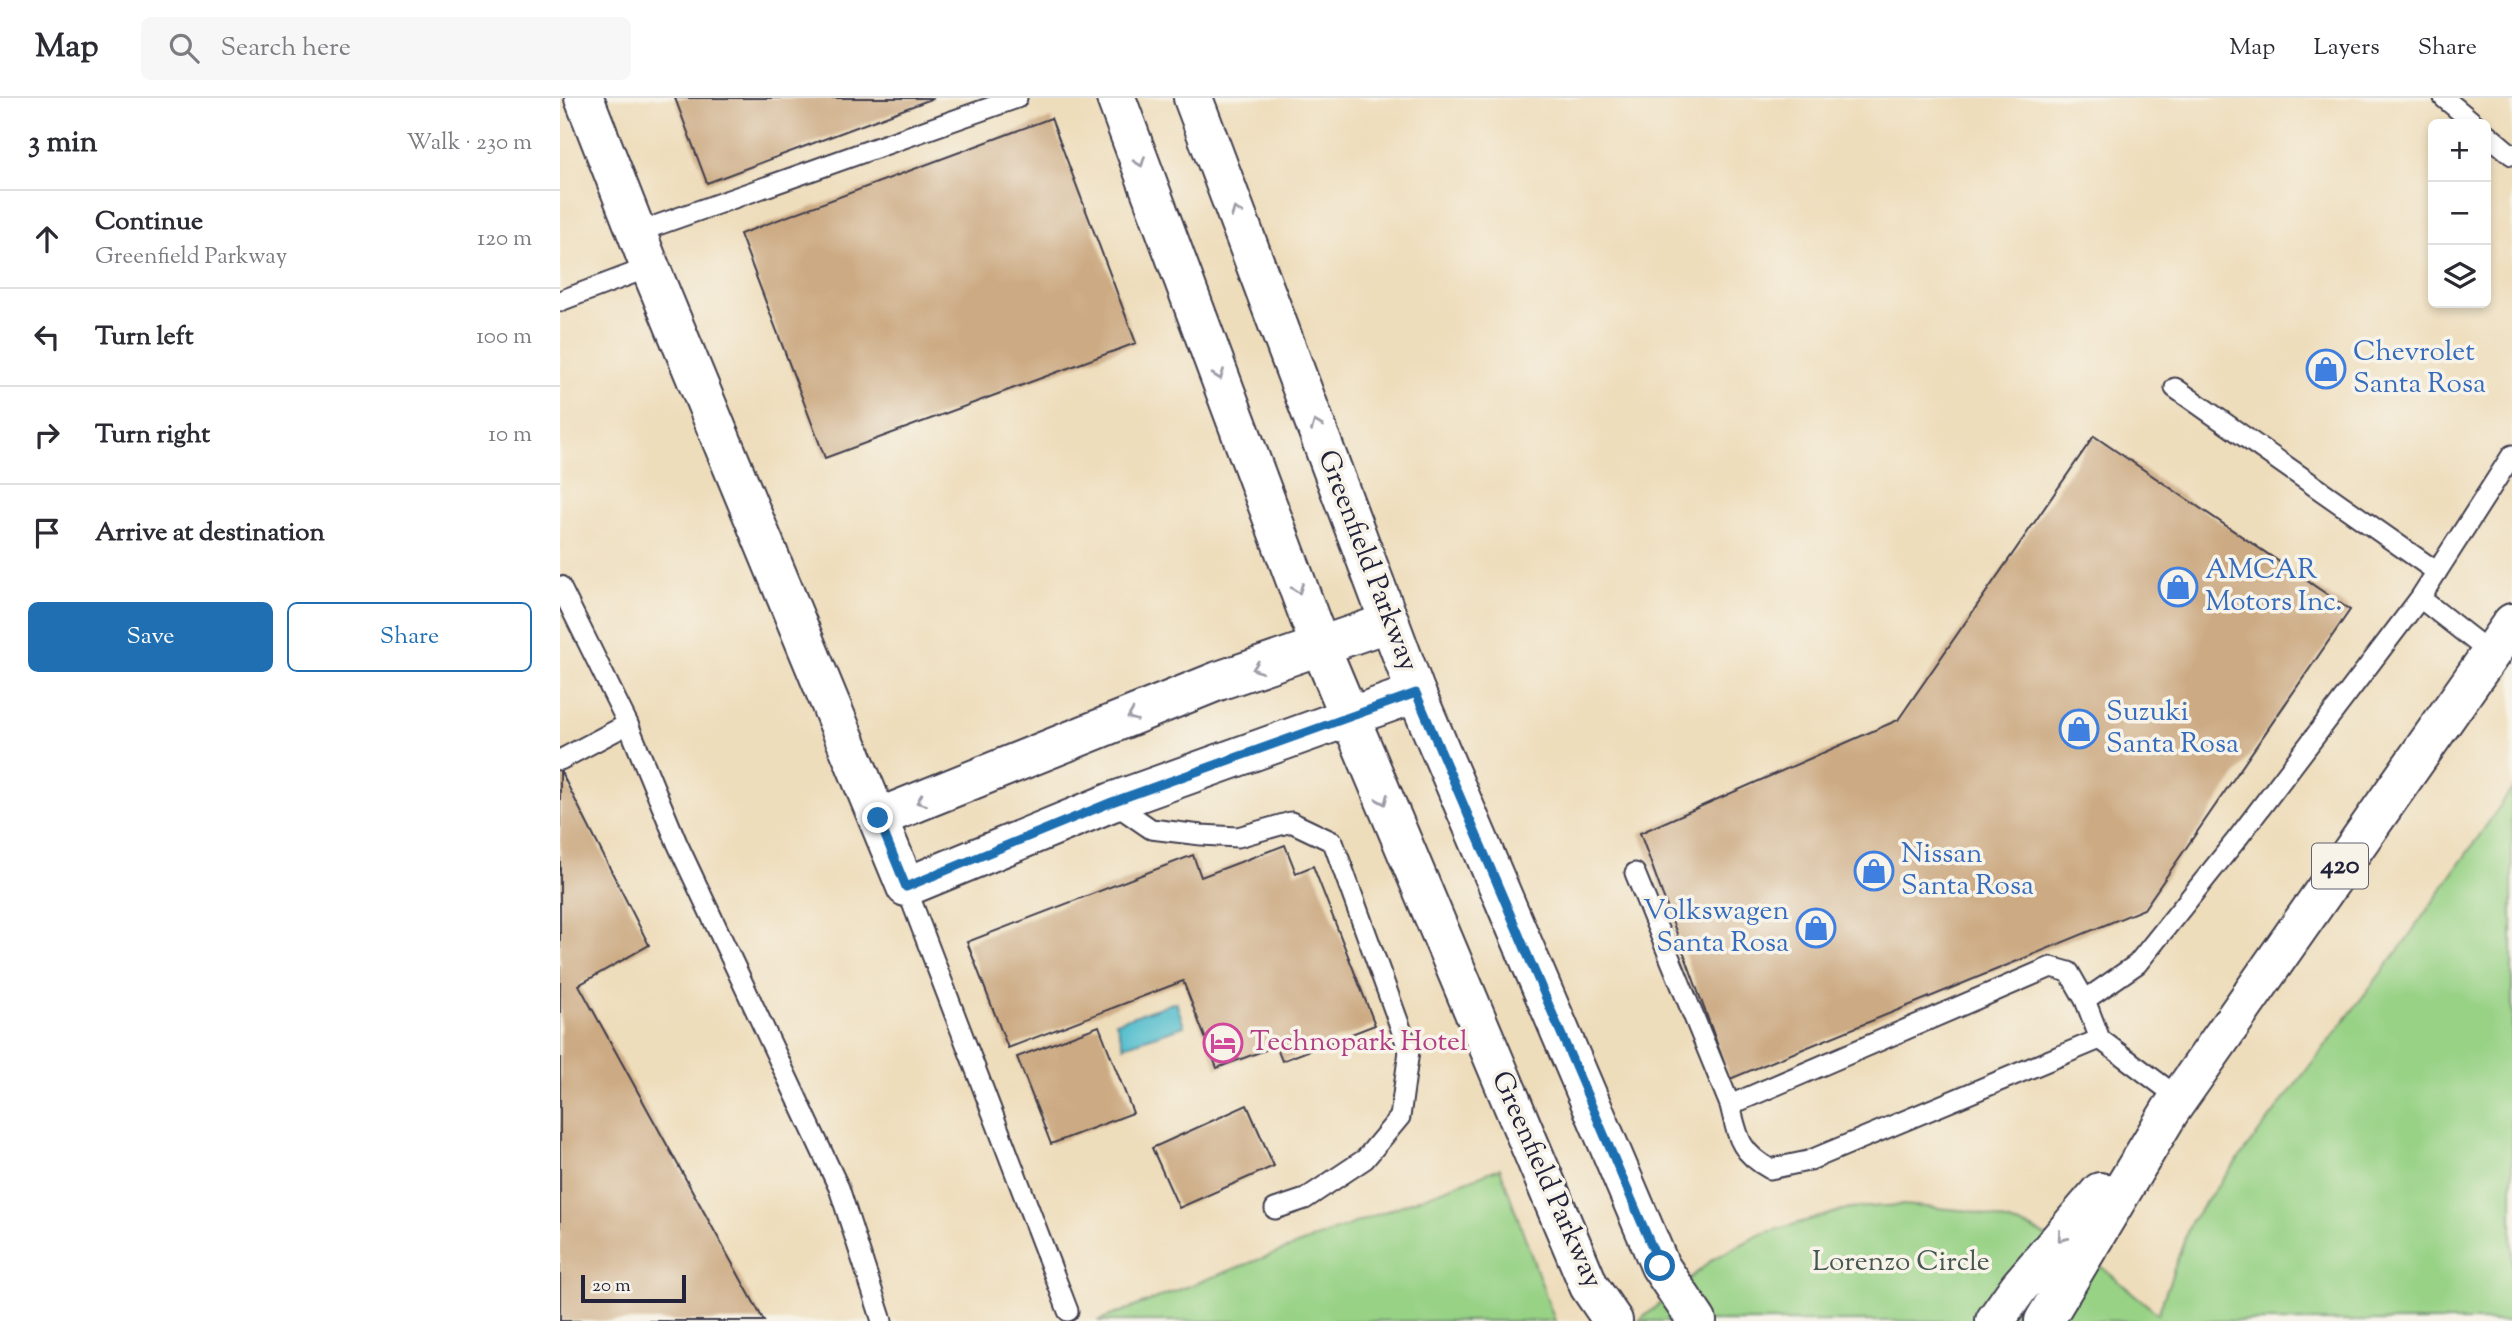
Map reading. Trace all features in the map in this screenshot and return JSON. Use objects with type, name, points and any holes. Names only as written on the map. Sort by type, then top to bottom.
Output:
[{"type":"main road","points":[[584,98],[650,267],[906,887],[1112,802],[1416,693]]},
{"type":"main road","name":"Greenfield Parkway","points":[[1116,98],[1348,718],[1589,1286],[1613,1321]]},
{"type":"main road","name":"Greenfield Parkway","points":[[1193,98],[1416,693],[1660,1266],[1697,1321]]},
{"type":"main road","points":[[878,818],[1218,681],[1390,622]]},
{"type":"main road","name":"420","points":[[2044,1321],[2174,1105],[2489,652],[2512,623]]},
{"type":"main road","name":"420","points":[[1995,1321],[2019,1287],[2174,1105]]},
{"type":"lane","points":[[638,232],[1017,98]]},
{"type":"lane","points":[[2444,98],[2469,119]]},
{"type":"lane","points":[[2491,137],[2512,155]]},
{"type":"lane","points":[[560,301],[650,267]]},
{"type":"lane","points":[[2175,388],[2437,572]]},
{"type":"lane","points":[[2085,1000],[2137,964],[2420,598],[2512,455]]},
{"type":"lane","points":[[560,586],[628,724],[677,843],[839,1188],[882,1321]]},
{"type":"lane","points":[[2420,598],[2489,652]]},
{"type":"lane","points":[[560,760],[628,724]]},
{"type":"lane","points":[[1112,802],[1151,829],[1238,837],[1291,822],[1333,842],[1409,1051],[1400,1117],[1364,1159],[1305,1199],[1275,1209]]},
{"type":"lane","points":[[1635,873],[1730,1105],[1740,1143],[1751,1158],[1770,1169],[1808,1161],[2100,1039]]},
{"type":"lane","points":[[906,887],[1068,1311]]},
{"type":"lane","points":[[1730,1105],[2051,967],[2070,972],[2085,1000],[2100,1039],[2174,1105]]},
{"type":"green space","name":"Lorenzo Circle","points":[[2512,789],[2512,1321],[1639,1321],[1713,1259],[1761,1234],[1850,1208],[1903,1205],[1971,1211],[2030,1228],[2099,1265],[2158,1314],[2191,1221],[2404,943]]},
{"type":"green space","points":[[1500,1168],[1555,1321],[1097,1321]]},
{"type":"water","points":[[1176,1002],[1184,1026],[1124,1046],[1116,1022]]},
{"type":"building","points":[[675,98],[934,98],[707,183]]},
{"type":"building","points":[[1051,118],[1136,343],[825,458],[740,234]]},
{"type":"building","points":[[2094,436],[2350,610],[2144,909],[1730,1079],[1640,833],[1898,720]]},
{"type":"building","points":[[560,770],[649,945],[579,985],[764,1321],[560,1321]]},
{"type":"building","points":[[1285,845],[1296,873],[1313,866],[1375,1025],[1282,1061],[1276,1046],[1217,1068],[1183,981],[1008,1048],[967,942],[1193,855],[1201,877]]},
{"type":"building","points":[[1099,1026],[1133,1113],[1051,1144],[1017,1057]]},
{"type":"building","points":[[1247,1105],[1274,1166],[1179,1208],[1152,1148]]},
{"type":"place","name":"Chevrolet Santa Rosa","points":[[2326,369]]},
{"type":"place","name":"AMCAR Motors Inc.","points":[[2178,587]]},
{"type":"place","name":"Suzuki Santa Rosa","points":[[2079,729]]},
{"type":"place","name":"Nissan Santa Rosa","points":[[1874,871]]},
{"type":"place","name":"Volkswagen Santa Rosa","points":[[1816,928]]},
{"type":"place","name":"Technopark Hotel","points":[[1223,1043]]},
{"type":"route","points":[[878,818],[906,887],[1112,802],[1416,693],[1660,1266]]}]
